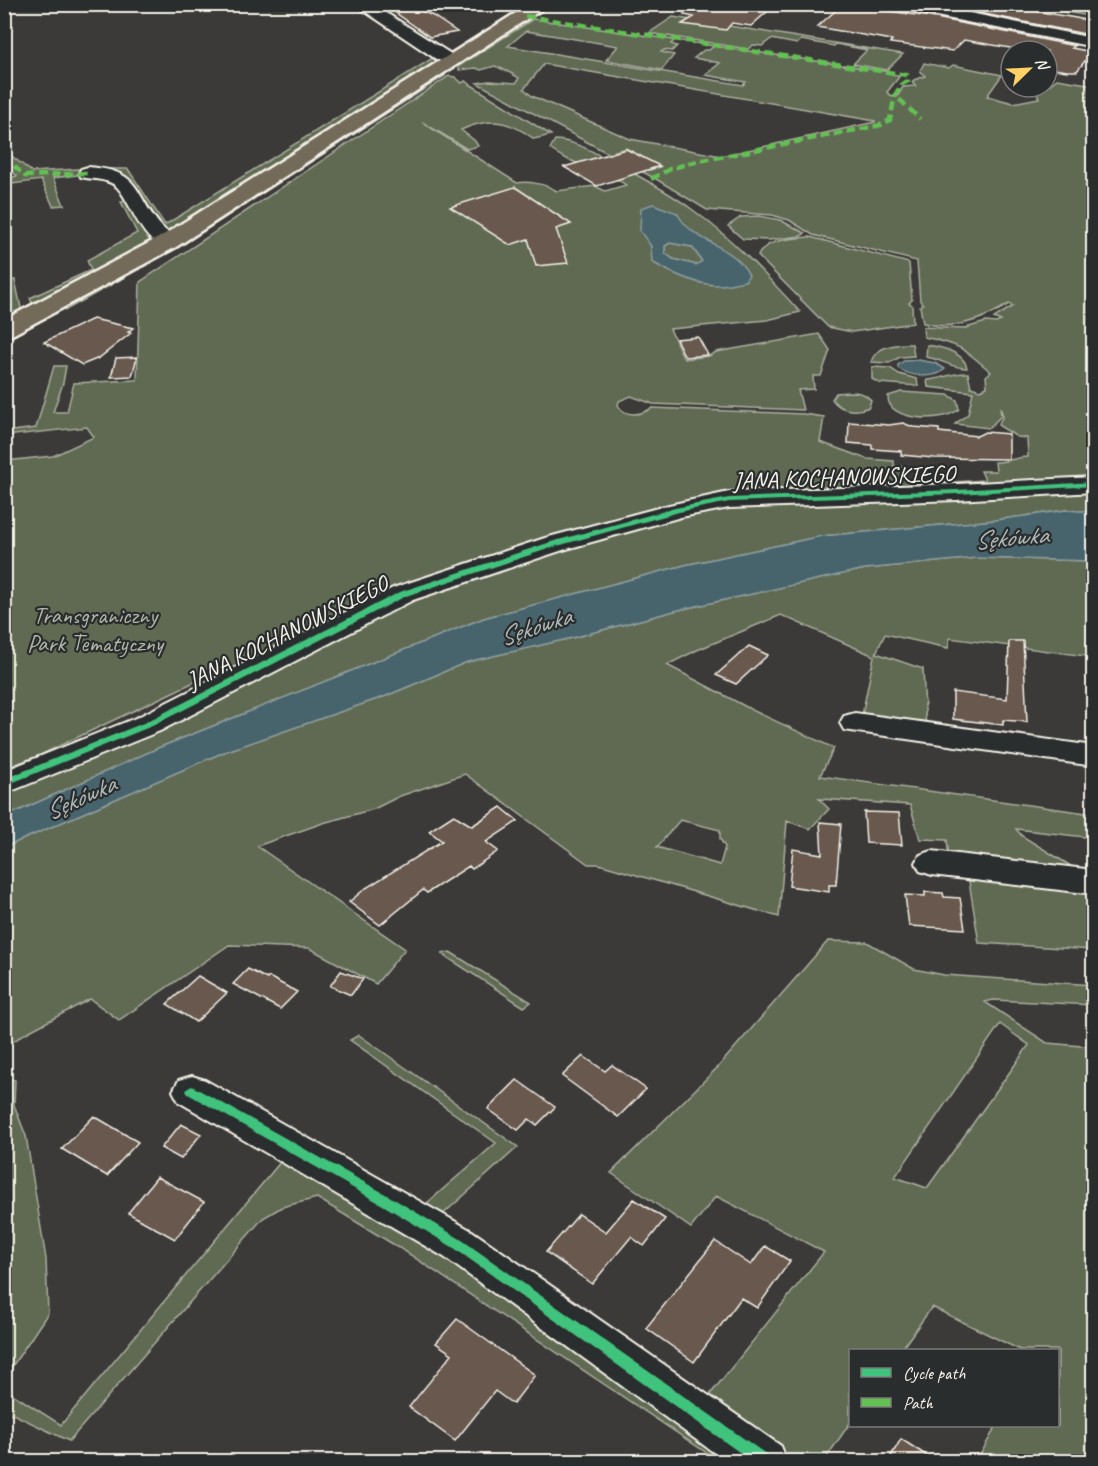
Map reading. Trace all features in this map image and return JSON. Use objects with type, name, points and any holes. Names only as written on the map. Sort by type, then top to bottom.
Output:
[{"type":"main road","points":[[4,330],[168,242],[542,4]]},
{"type":"street","points":[[361,4],[442,56],[454,61]]},
{"type":"street","points":[[901,4],[1092,43]]},
{"type":"street","points":[[87,173],[104,174],[123,182],[154,231],[168,242]]},
{"type":"street","name":"JANA KOCHANOWSKIEGO","points":[[4,783],[149,724],[403,594],[554,544],[678,510],[729,500],[957,492],[1094,484]]},
{"type":"street","points":[[855,723],[1094,756]]},
{"type":"street","points":[[932,863],[1094,882]]},
{"type":"street","points":[[192,1091],[458,1244],[765,1461]]},
{"type":"green space","points":[[353,5],[357,5],[445,60],[168,236],[124,181],[86,174],[53,178],[64,205],[53,206],[41,180],[5,185],[4,180],[17,176],[5,165],[5,151],[32,172],[128,169],[165,225],[433,58]]},
{"type":"green space","points":[[1025,5],[1093,5],[1093,12],[1089,16]]},
{"type":"green space","points":[[673,17],[903,54],[887,70],[853,64],[867,50],[836,44],[834,46],[801,40],[797,44],[771,39],[762,46],[753,45],[748,49],[649,33]]},
{"type":"green space","name":"Transgraniczny Park Tematyczny","points":[[533,19],[675,40],[671,44],[677,46],[672,51],[661,52],[674,55],[662,70],[606,60],[618,46],[526,31],[508,46],[743,85],[746,82],[705,75],[720,63],[694,58],[714,46],[690,42],[890,72],[899,77],[887,92],[897,97],[903,87],[916,86],[912,82],[925,76],[920,71],[924,63],[949,68],[953,65],[999,74],[999,79],[987,96],[1013,103],[1034,99],[1059,99],[1059,79],[1093,85],[1093,481],[732,503],[1093,487],[1093,512],[1066,510],[996,520],[822,536],[685,565],[484,618],[158,748],[5,817],[5,784],[242,680],[228,666],[40,755],[5,768],[5,461],[53,456],[94,437],[87,427],[5,436],[5,432],[36,428],[54,366],[66,366],[53,412],[67,412],[74,383],[137,380],[140,282],[449,76],[455,77],[462,83],[465,81],[551,135],[534,139],[508,124],[481,123],[461,130],[478,146],[467,149],[422,122],[517,183],[537,184],[557,191],[595,186],[605,191],[626,185],[550,149],[555,140],[578,145],[593,152],[665,191],[708,221],[749,258],[800,312],[767,320],[670,329],[684,359],[819,334],[830,350],[821,376],[813,376],[814,389],[798,390],[803,410],[653,404],[631,396],[619,401],[618,405],[625,412],[638,414],[652,408],[803,414],[824,417],[820,442],[867,459],[894,461],[894,466],[902,467],[902,479],[937,483],[985,480],[981,471],[996,471],[995,462],[1028,457],[1027,438],[1017,437],[998,425],[1003,416],[1000,407],[1001,416],[989,428],[955,424],[968,414],[973,392],[928,387],[927,380],[968,373],[971,387],[980,390],[987,387],[986,376],[991,372],[962,349],[924,337],[923,327],[962,329],[986,322],[996,323],[1001,321],[994,318],[1013,306],[1009,304],[989,315],[957,325],[923,323],[920,306],[923,304],[920,301],[917,261],[813,235],[789,220],[772,215],[707,210],[656,179],[477,83],[489,81],[516,83],[519,78],[513,74],[495,66],[481,70],[476,68],[459,70],[459,66]],"holes":[[[544,64],[875,121],[875,122],[721,156],[630,139],[532,96],[524,89]],[[626,148],[660,167],[650,170],[615,151]],[[677,213],[691,231],[711,242],[720,285],[669,271],[652,262],[651,246]]]},
{"type":"green space","points":[[446,75],[181,246],[66,310],[64,309],[63,305],[276,180],[439,76]]},
{"type":"green space","points":[[132,201],[156,240],[40,306],[32,303],[30,298],[91,270],[87,260],[137,233],[121,202]]},
{"type":"green space","points":[[759,216],[780,220],[805,233],[801,236],[769,240],[743,239],[728,226],[741,217]]},
{"type":"green space","points":[[810,237],[909,263],[912,300],[909,303],[912,305],[913,323],[852,332],[828,327],[758,256],[762,250],[773,243]]},
{"type":"green space","points":[[670,243],[692,247],[702,261],[696,265],[673,259],[665,253],[665,246]]},
{"type":"green space","points":[[15,280],[21,308],[28,313],[5,325],[5,282]]},
{"type":"green space","points":[[912,344],[914,356],[900,357],[889,363],[871,362],[880,350]]},
{"type":"green space","points":[[927,345],[957,354],[965,362],[967,368],[926,357]]},
{"type":"green space","points":[[872,367],[890,368],[899,374],[917,379],[918,386],[879,383],[872,379]]},
{"type":"green space","points":[[849,392],[866,396],[871,400],[869,407],[849,410],[839,406],[832,399],[836,393]]},
{"type":"green space","points":[[901,392],[948,395],[957,400],[959,409],[942,417],[918,418],[906,415],[896,411],[890,405],[888,396]]},
{"type":"green space","points":[[976,558],[1093,561],[1093,657],[950,638],[948,648],[885,634],[876,653],[923,669],[926,731],[859,730],[874,656],[781,615],[667,665],[754,711],[834,748],[820,776],[1093,814],[1093,838],[1016,829],[1022,836],[1084,874],[949,859],[947,840],[920,839],[910,805],[819,799],[829,809],[810,829],[787,821],[779,917],[599,864],[588,864],[465,774],[400,796],[374,809],[323,823],[257,846],[405,949],[376,984],[309,948],[229,945],[119,1020],[90,999],[26,1033],[5,1047],[5,847],[224,752],[386,696],[467,662],[572,638],[674,611],[865,569]],"holes":[[[680,820],[720,830],[720,839],[725,847],[720,865],[657,847]]]},
{"type":"green space","points":[[967,869],[1093,886],[1093,950],[979,943]]},
{"type":"green space","points":[[828,941],[867,942],[914,969],[944,975],[1093,985],[1093,1005],[993,1000],[985,1002],[1047,1043],[1093,1047],[1093,1461],[977,1461],[995,1427],[1059,1427],[1059,1349],[1018,1349],[932,1307],[902,1349],[849,1349],[849,1424],[824,1461],[781,1461],[705,1401],[824,1252],[716,1196],[691,1228],[611,1173],[718,1067]],"holes":[[[1000,1024],[1029,1045],[927,1188],[895,1177]]]},
{"type":"green space","points":[[450,952],[531,1002],[524,1007],[442,954]]},
{"type":"green space","points":[[359,1035],[518,1147],[432,1224],[419,1210],[496,1143],[350,1040]]},
{"type":"green space","points":[[5,1078],[15,1080],[14,1105],[26,1136],[46,1259],[48,1313],[5,1377]]},
{"type":"green space","points":[[295,1157],[753,1461],[719,1461],[406,1252],[317,1198],[282,1207],[263,1218],[69,1441],[11,1413],[5,1417],[5,1389],[61,1425],[282,1160]]},
{"type":"water","points":[[653,204],[677,213],[693,232],[733,256],[749,275],[745,281],[712,285],[685,278],[652,262],[651,246],[640,231],[641,208]],"holes":[[[670,243],[692,247],[702,261],[696,265],[673,259],[665,253],[665,246]]]},
{"type":"water","points":[[918,360],[935,363],[945,369],[935,375],[922,376],[898,368],[898,365],[904,361]]},
{"type":"water","name":"Sękówka","points":[[1066,510],[1093,512],[1093,561],[976,558],[865,569],[674,611],[572,638],[467,662],[386,696],[224,752],[5,847],[5,817],[158,748],[484,618],[685,565],[822,536],[996,520]]},
{"type":"building","points":[[383,4],[406,4],[433,16],[457,32],[430,37]]},
{"type":"building","points":[[684,4],[772,4],[766,10],[769,10],[751,26],[732,23],[726,30],[682,24],[694,17],[684,15]]},
{"type":"building","points":[[843,4],[936,18],[1040,39],[999,39],[999,46],[964,40],[953,51],[890,43],[892,40],[817,27]]},
{"type":"building","points":[[964,4],[999,5],[1076,18],[1094,22],[1094,24],[1085,34],[959,9]]},
{"type":"building","points":[[1059,43],[1092,52],[1077,71],[1059,70]]},
{"type":"building","points":[[626,149],[660,166],[597,186],[564,167]]},
{"type":"building","points":[[515,187],[571,224],[556,229],[568,263],[536,266],[528,239],[510,245],[450,207]]},
{"type":"building","points":[[93,319],[133,328],[128,332],[131,333],[99,358],[82,365],[44,342]]},
{"type":"building","points":[[698,337],[708,355],[685,357],[676,339]]},
{"type":"building","points":[[137,357],[132,376],[111,377],[116,358]]},
{"type":"building","points":[[849,422],[889,425],[903,423],[913,427],[939,429],[939,432],[977,436],[985,432],[1009,434],[1009,459],[934,458],[901,455],[901,451],[872,449],[872,445],[848,443]]},
{"type":"building","points":[[1009,641],[1023,641],[1027,722],[1003,720],[1003,725],[953,719],[953,692],[1007,699]]},
{"type":"building","points":[[749,646],[768,655],[736,684],[716,675]]},
{"type":"building","points":[[501,807],[518,821],[486,842],[498,851],[472,869],[469,866],[427,893],[423,890],[380,925],[349,902],[366,888],[442,841],[429,831],[454,815],[472,826]]},
{"type":"building","points":[[864,812],[899,813],[902,845],[866,843]]},
{"type":"building","points":[[820,822],[841,824],[836,885],[829,885],[829,892],[789,886],[793,849],[822,854]]},
{"type":"building","points":[[925,892],[943,893],[944,897],[960,898],[965,929],[909,926],[905,895],[925,896]]},
{"type":"building","points":[[248,969],[297,992],[280,1009],[233,984]]},
{"type":"building","points":[[341,971],[363,979],[351,995],[330,986]]},
{"type":"building","points":[[198,976],[227,993],[196,1022],[167,1004]]},
{"type":"building","points":[[583,1056],[605,1071],[612,1065],[646,1089],[618,1117],[562,1076]]},
{"type":"building","points":[[517,1080],[555,1107],[537,1125],[529,1119],[518,1130],[488,1109]]},
{"type":"building","points":[[94,1116],[138,1142],[107,1176],[62,1149]]},
{"type":"building","points":[[181,1124],[201,1134],[181,1159],[161,1148]]},
{"type":"building","points":[[157,1177],[204,1202],[175,1239],[128,1213]]},
{"type":"building","points":[[634,1199],[665,1219],[644,1246],[631,1237],[592,1284],[546,1252],[579,1214],[606,1232]]},
{"type":"building","points":[[715,1241],[751,1265],[765,1246],[790,1261],[757,1308],[741,1298],[694,1362],[646,1328]]},
{"type":"building","points":[[457,1319],[535,1375],[513,1404],[495,1391],[455,1441],[409,1407],[452,1354],[436,1343]]},
{"type":"building","points":[[901,1439],[935,1461],[888,1461]]},
{"type":"marked path","points":[[525,16],[907,75],[908,81],[902,84],[895,95],[920,119]]},
{"type":"marked path","points":[[651,179],[670,169],[694,162],[881,125],[890,120],[895,95]]},
{"type":"marked path","points":[[4,157],[25,176],[88,173]]},
{"type":"cycle path","points":[[4,783],[149,724],[403,594],[554,544],[678,510],[729,500],[957,492],[1094,484]]},
{"type":"cycle path","points":[[192,1091],[458,1244],[765,1462]]}]
